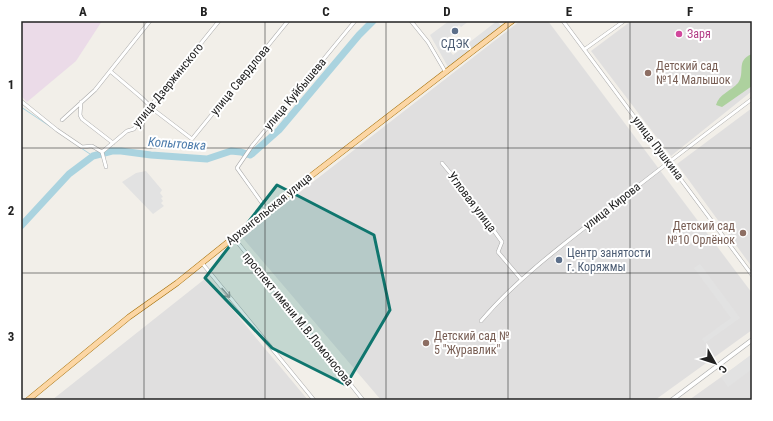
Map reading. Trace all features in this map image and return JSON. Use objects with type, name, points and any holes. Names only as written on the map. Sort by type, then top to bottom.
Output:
[{"type":"main road","name":"Архангельская улица","points":[[28,400],[129,318],[234,238],[267,210],[445,71],[512,21]]},
{"type":"street","points":[[62,120],[95,90],[150,21]]},
{"type":"street","name":"улица Дзержинского","points":[[102,152],[127,132],[134,129],[150,106],[219,21]]},
{"type":"street","name":"улица Свердлова","points":[[150,106],[192,139],[288,21]]},
{"type":"street","name":"улица Куйбышева","points":[[267,210],[237,168],[252,146],[355,21]]},
{"type":"street","points":[[412,21],[428,42],[445,71]]},
{"type":"street","name":"улица Пушкина","points":[[563,21],[752,275]]},
{"type":"street","points":[[585,49],[624,21]]},
{"type":"street","points":[[110,71],[150,106]]},
{"type":"street","name":"улица Кирова","points":[[481,321],[497,302],[521,279],[668,162],[752,99]]},
{"type":"street","points":[[21,101],[57,130],[82,147],[92,146],[102,152],[106,167]]},
{"type":"street","points":[[81,102],[80,115],[82,119],[113,143]]},
{"type":"street","name":"Угловая улица","points":[[442,163],[466,192],[502,242],[498,252],[521,279]]},
{"type":"street","name":"проспект имени М.В.Ломоносова","points":[[234,238],[363,400]]},
{"type":"street","points":[[202,263],[314,400]]},
{"type":"street","points":[[672,400],[752,340]]},
{"type":"highlighted area","points":[[277,185],[374,235],[390,310],[346,385],[272,348],[205,278]]},
{"type":"shaded area","points":[[21,21],[102,21],[76,61],[27,102],[21,96]]},
{"type":"shaded area","points":[[449,21],[469,21],[461,27],[459,25],[453,30],[454,33],[443,42],[453,55],[497,21],[501,26],[448,67],[430,35]]},
{"type":"shaded area","points":[[520,21],[548,21],[752,293],[752,330],[655,400],[381,400],[242,237]]},
{"type":"shaded area","points":[[631,21],[752,21],[752,91],[671,156],[591,51]]},
{"type":"shaded area","points":[[752,108],[752,267],[677,164]]},
{"type":"shaded area","points":[[146,171],[162,190],[160,193],[163,197],[161,198],[163,201],[161,203],[164,206],[153,214],[122,182],[136,173]]},
{"type":"shaded area","points":[[700,264],[740,318],[705,343],[702,339],[731,318],[694,268]]},
{"type":"shaded area","points":[[206,278],[308,400],[52,400]]},
{"type":"shaded area","points":[[752,354],[752,369],[728,387],[721,377]]},
{"type":"shaded area","points":[[752,355],[752,400],[689,400]]},
{"type":"green space","points":[[752,54],[752,86],[722,107],[716,105],[722,95],[738,83],[741,75],[742,63]]},
{"type":"waterway","name":"Копытовка","points":[[21,226],[69,174],[93,156],[112,151],[207,159],[231,151],[250,155],[279,130],[359,35],[373,21]]},
{"type":"waterway","points":[[21,107],[54,129]]},
{"type":"waterway","points":[[81,148],[93,156]]},
{"type":"place","name":"СДЭК","points":[[455,31]]},
{"type":"place","name":"Заря","points":[[679,34]]},
{"type":"place","name":"Детский сад №14 Малышок","points":[[648,73]]},
{"type":"place","name":"Детский сад №10 Орлёнок","points":[[743,233]]},
{"type":"place","name":"Центр занятости г. Коряжмы","points":[[559,260]]},
{"type":"place","name":"Детский сад № 5 \"Журавлик\"","points":[[426,343]]}]
